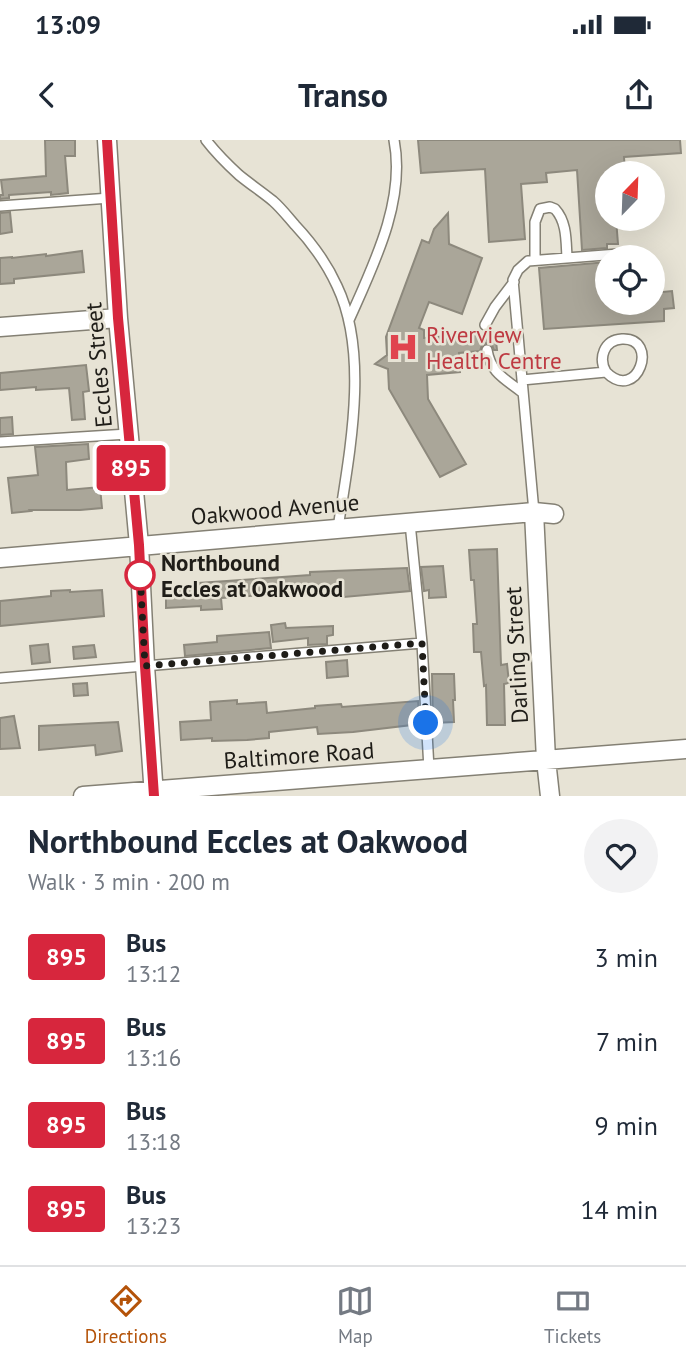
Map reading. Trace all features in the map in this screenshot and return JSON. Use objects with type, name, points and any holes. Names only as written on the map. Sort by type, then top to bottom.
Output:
[{"type":"street","name":"Eccles Street","points":[[107,140],[118,318],[139,545],[154,793]]},
{"type":"street","points":[[0,327],[118,318]]},
{"type":"street","name":"Oakwood Avenue","points":[[0,558],[534,512],[554,514]]},
{"type":"street","name":"Darling Street","points":[[534,512],[550,796]]},
{"type":"street","name":"Baltimore Road","points":[[83,796],[154,793],[686,749]]},
{"type":"lane","points":[[206,140],[220,157],[274,202],[297,227],[338,286],[349,320],[355,368],[354,410],[338,528]]},
{"type":"lane","points":[[349,320],[389,218],[397,175],[394,140]]},
{"type":"lane","points":[[0,206],[110,198]]},
{"type":"lane","points":[[535,260],[535,222],[540,209],[547,207],[555,209],[562,218],[567,258]]},
{"type":"lane","points":[[534,512],[515,275],[528,261],[595,256]]},
{"type":"lane","points":[[485,325],[495,306],[514,282]]},
{"type":"lane","points":[[522,380],[606,372],[620,380],[633,377],[643,362],[639,347],[624,339],[615,340],[603,355],[602,363],[606,372]]},
{"type":"lane","points":[[487,350],[493,368],[523,393]]},
{"type":"lane","points":[[0,442],[128,434]]},
{"type":"lane","points":[[410,523],[422,643],[429,769]]},
{"type":"lane","points":[[0,678],[422,643]]},
{"type":"building","points":[[45,140],[75,140],[75,156],[65,156],[68,193],[9,195],[9,198],[0,199],[0,195],[3,195],[1,180],[46,176]]},
{"type":"building","points":[[418,140],[680,140],[681,153],[624,157],[624,161],[595,161],[595,231],[617,231],[618,244],[595,245],[595,249],[582,250],[577,170],[546,173],[547,182],[521,184],[525,239],[489,242],[485,169],[421,173]]},
{"type":"building","points":[[10,212],[12,232],[0,234],[0,213]]},
{"type":"building","points":[[448,213],[449,244],[482,258],[462,314],[429,302],[419,328],[424,330],[424,338],[495,332],[497,350],[486,343],[480,351],[459,353],[460,372],[427,375],[428,399],[466,464],[440,477],[389,389],[388,369],[375,364],[387,355],[386,337],[422,240],[429,243],[434,229]]},
{"type":"building","points":[[82,251],[84,272],[14,279],[14,283],[0,284],[0,258]]},
{"type":"building","points":[[595,263],[595,315],[664,315],[664,321],[544,329],[539,268]]},
{"type":"building","points":[[672,291],[674,308],[665,309],[665,292]]},
{"type":"building","points":[[86,365],[89,391],[83,392],[85,419],[72,420],[69,388],[0,390],[0,373]]},
{"type":"building","points":[[12,417],[13,434],[0,435],[0,418]]},
{"type":"building","points":[[88,444],[89,459],[66,462],[67,490],[100,487],[102,508],[12,513],[8,478],[38,475],[35,447]]},
{"type":"building","points":[[497,549],[501,665],[507,664],[509,683],[504,684],[505,725],[487,725],[486,685],[484,686],[481,652],[474,652],[473,624],[477,624],[469,550]]},
{"type":"building","points":[[443,566],[446,597],[429,598],[429,590],[424,591],[421,567]]},
{"type":"building","points":[[407,568],[410,591],[344,597],[343,589],[294,591],[221,598],[222,609],[201,610],[201,606],[166,608],[166,586],[310,575],[310,572]]},
{"type":"building","points":[[102,590],[104,616],[0,626],[0,601],[51,596],[51,591]]},
{"type":"building","points":[[285,623],[286,628],[333,626],[333,635],[327,636],[327,644],[308,645],[308,638],[273,642],[271,625]]},
{"type":"building","points":[[269,632],[271,648],[185,656],[184,645],[217,642],[217,636]]},
{"type":"building","points":[[48,644],[50,662],[32,664],[30,646]]},
{"type":"building","points":[[94,645],[96,657],[74,659],[73,647]]},
{"type":"building","points":[[347,660],[348,676],[327,678],[326,662]]},
{"type":"building","points":[[432,674],[454,674],[454,722],[433,723]]},
{"type":"building","points":[[87,683],[88,695],[74,696],[73,684]]},
{"type":"building","points":[[237,700],[237,704],[266,702],[267,713],[315,706],[341,704],[342,707],[418,701],[420,724],[318,734],[317,727],[269,732],[269,738],[247,740],[181,740],[180,722],[211,720],[210,702]]},
{"type":"building","points":[[14,716],[20,748],[0,749],[0,718]]},
{"type":"building","points":[[118,722],[122,751],[96,755],[95,745],[39,750],[39,726]]},
{"type":"bus line","name":"895","points":[[107,140],[118,318],[139,545],[154,796]]},
{"type":"place","name":"Riverview Health Centre","points":[[403,347]]},
{"type":"place","name":"Northbound Eccles at Oakwood","points":[[140,575]]},
{"type":"route","points":[[140,575],[140,571],[145,666],[422,643],[426,723]]}]
